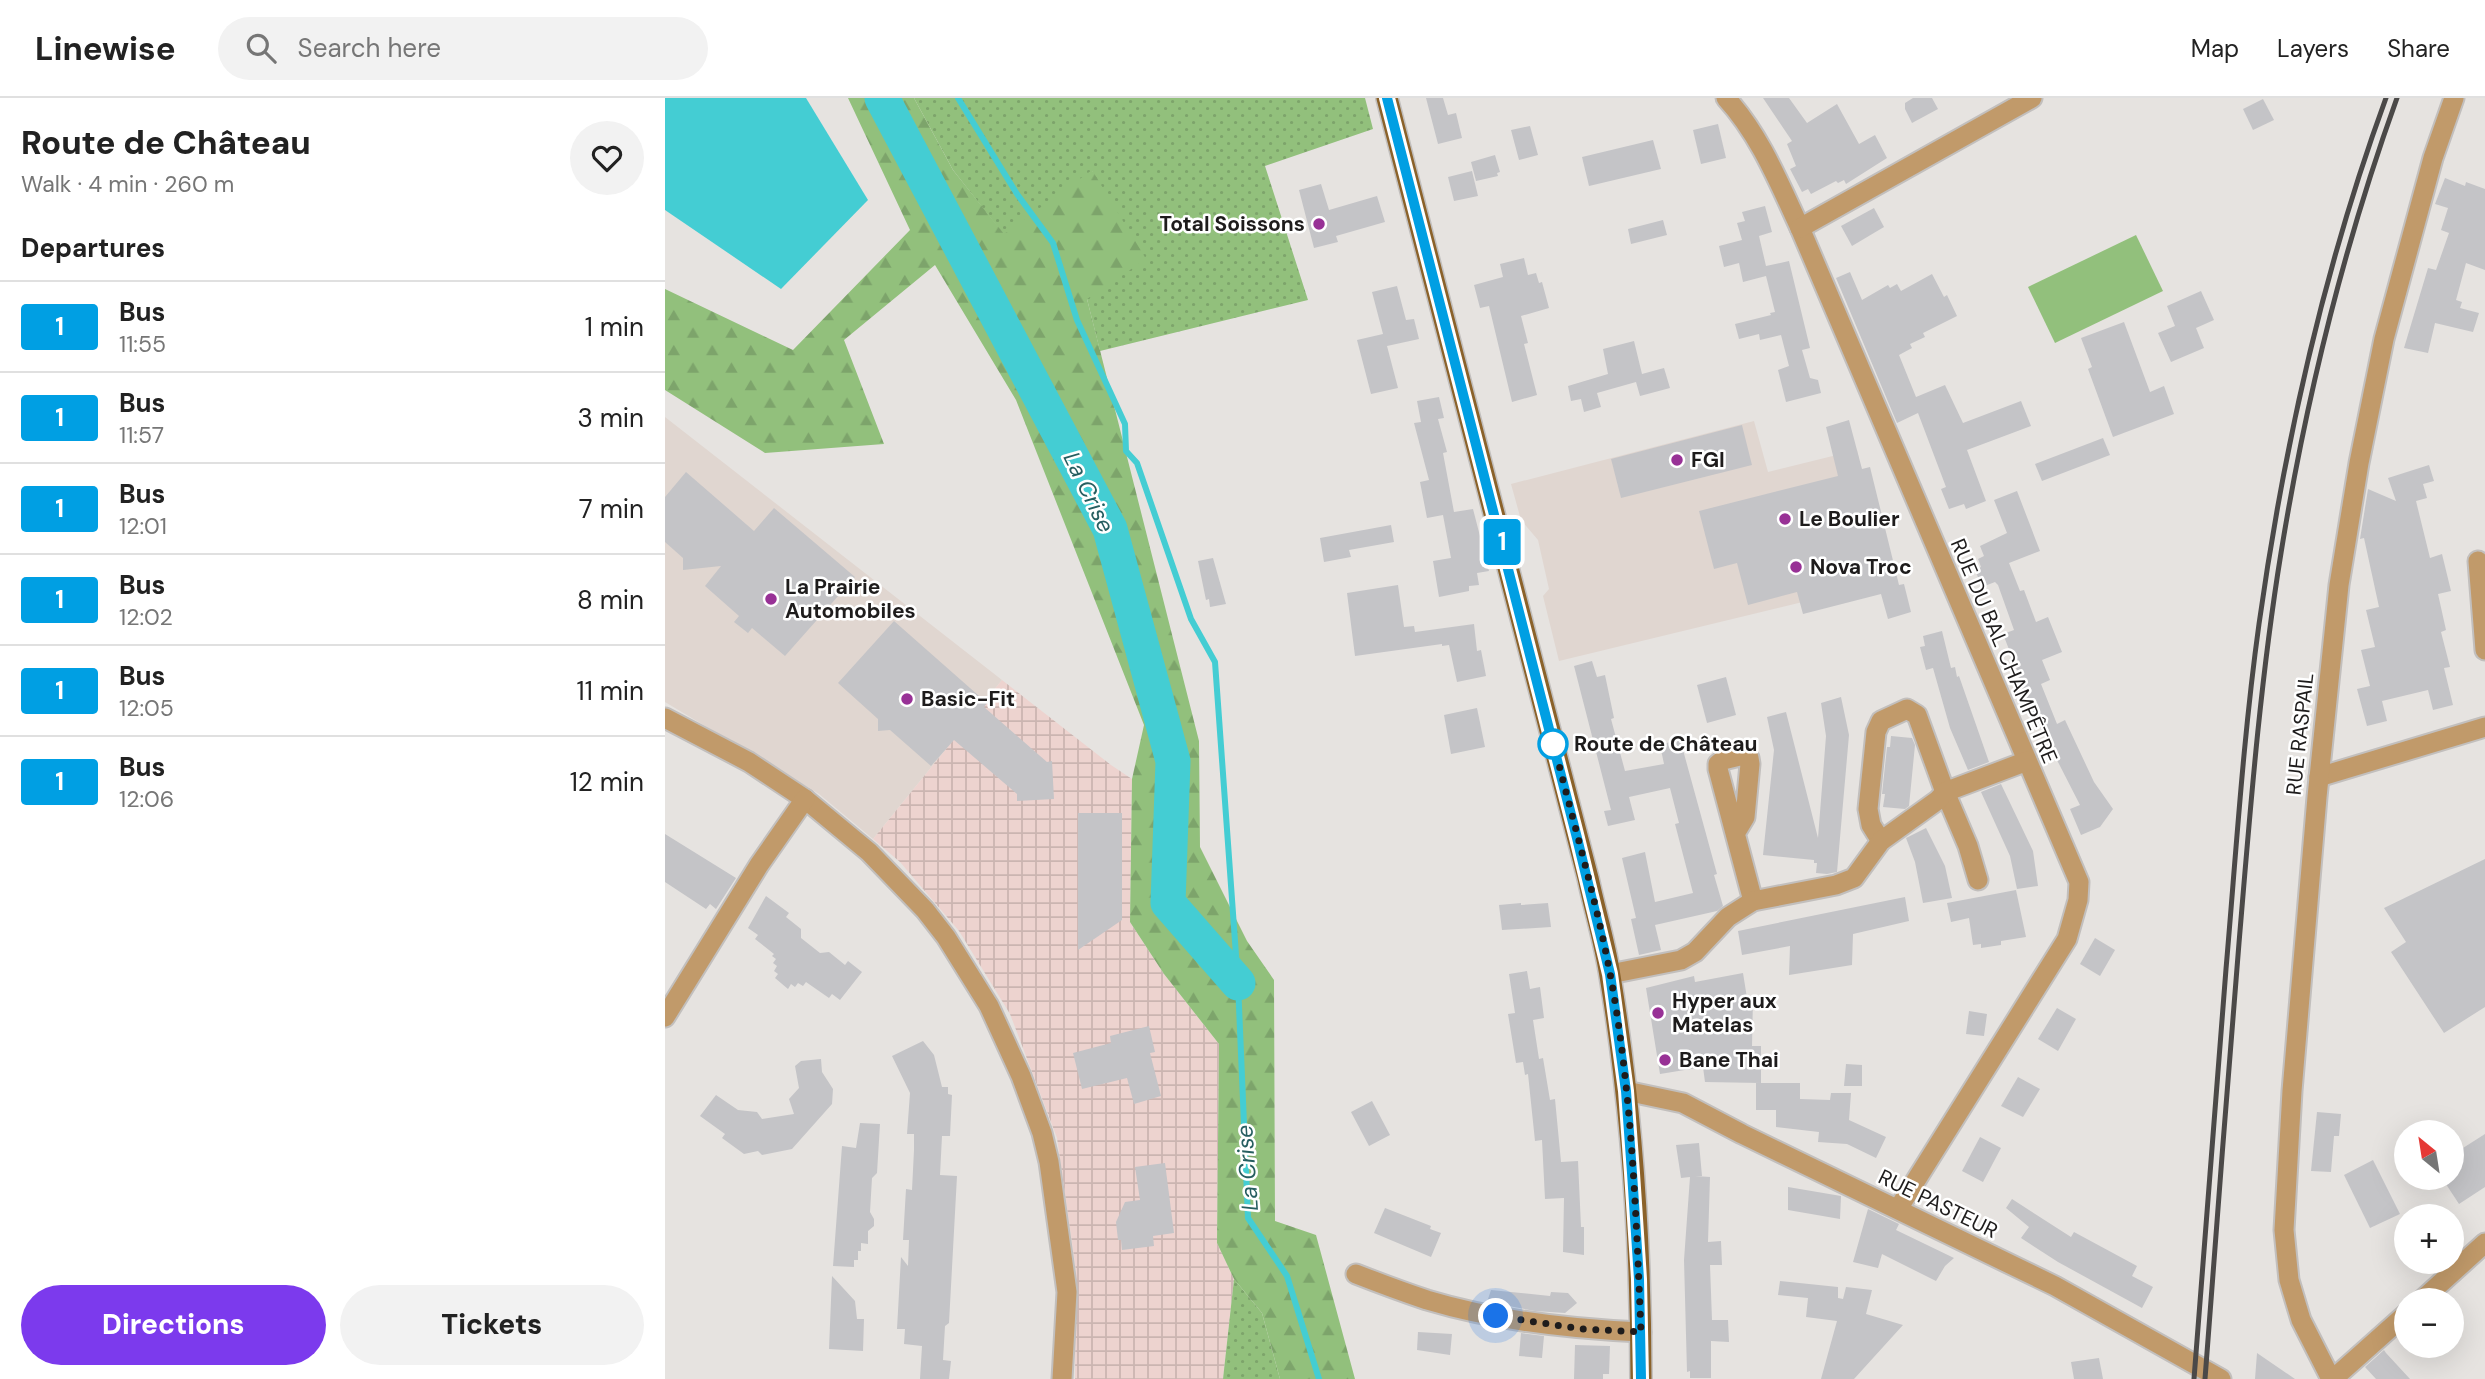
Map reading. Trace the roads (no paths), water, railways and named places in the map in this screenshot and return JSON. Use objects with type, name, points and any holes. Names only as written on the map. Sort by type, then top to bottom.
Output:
[{"type":"main road","points":[[1387,98],[1579,842],[1610,974],[1626,1091],[1638,1252],[1641,1379]]},
{"type":"street","name":"RUE DU BAL CHAMPÊTRE","points":[[1726,98],[1740,114],[1762,149],[1800,228],[2079,882],[2078,900],[2067,939],[1898,1209]]},
{"type":"street","points":[[1800,228],[2032,98]]},
{"type":"street","name":"RUE RASPAIL","points":[[2332,1379],[2298,1310],[2289,1280],[2284,1230],[2292,1091],[2319,777],[2339,585],[2359,463],[2384,339],[2433,158],[2453,98]]},
{"type":"street","points":[[2478,561],[2485,650]]},
{"type":"street","points":[[1881,841],[1871,825],[1868,809],[1876,732],[1881,721],[1907,709],[1917,715],[1968,846],[1978,880]]},
{"type":"street","points":[[665,718],[749,762],[805,799],[878,860],[925,910],[946,937],[989,1006],[1010,1049],[1042,1133],[1049,1162],[1067,1292],[1062,1379]]},
{"type":"street","points":[[2319,777],[2485,727]]},
{"type":"street","points":[[1610,974],[1681,960],[1695,952],[1728,917],[1753,901],[1836,885],[1854,877],[1881,841],[1945,792],[2027,761]]},
{"type":"street","points":[[665,1017],[759,864],[805,799]]},
{"type":"street","points":[[1736,832],[1753,901]]},
{"type":"street","name":"RUE PASTEUR","points":[[1626,1091],[1683,1103],[2055,1286],[2221,1379]]},
{"type":"street","points":[[2434,1288],[2485,1243]]},
{"type":"street","points":[[1356,1274],[1428,1300],[1518,1321],[1582,1329],[1641,1332]]},
{"type":"street","points":[[2332,1379],[2394,1325]]},
{"type":"water","points":[[665,98],[806,98],[868,200],[781,289],[665,210]]},
{"type":"waterway","name":"La Crise","points":[[882,98],[1110,529],[1173,761],[1168,903],[1238,983]]},
{"type":"waterway","name":"La Crise","points":[[958,98],[1017,194],[1053,243],[1077,320],[1125,424],[1126,451],[1137,463],[1191,619],[1215,662],[1238,983],[1248,1218],[1287,1276],[1319,1379]]},
{"type":"railway","points":[[2194,1379],[2240,796],[2269,557],[2294,424],[2325,292],[2386,98]]},
{"type":"railway","points":[[2205,1379],[2247,845],[2261,699],[2281,553],[2302,438],[2329,323],[2360,209],[2397,98]]},
{"type":"place","name":"Total Soissons","points":[[1319,224]]},
{"type":"place","name":"FGI","points":[[1677,460]]},
{"type":"place","name":"Le Boulier","points":[[1785,519]]},
{"type":"place","name":"Nova Troc","points":[[1796,567]]},
{"type":"place","name":"La Prairie Automobiles","points":[[771,599]]},
{"type":"place","name":"Basic-Fit","points":[[907,699]]},
{"type":"place","name":"Route de Château","points":[[1553,744]]},
{"type":"place","name":"Hyper aux Matelas","points":[[1658,1013]]},
{"type":"place","name":"Bane Thai","points":[[1665,1060]]}]
